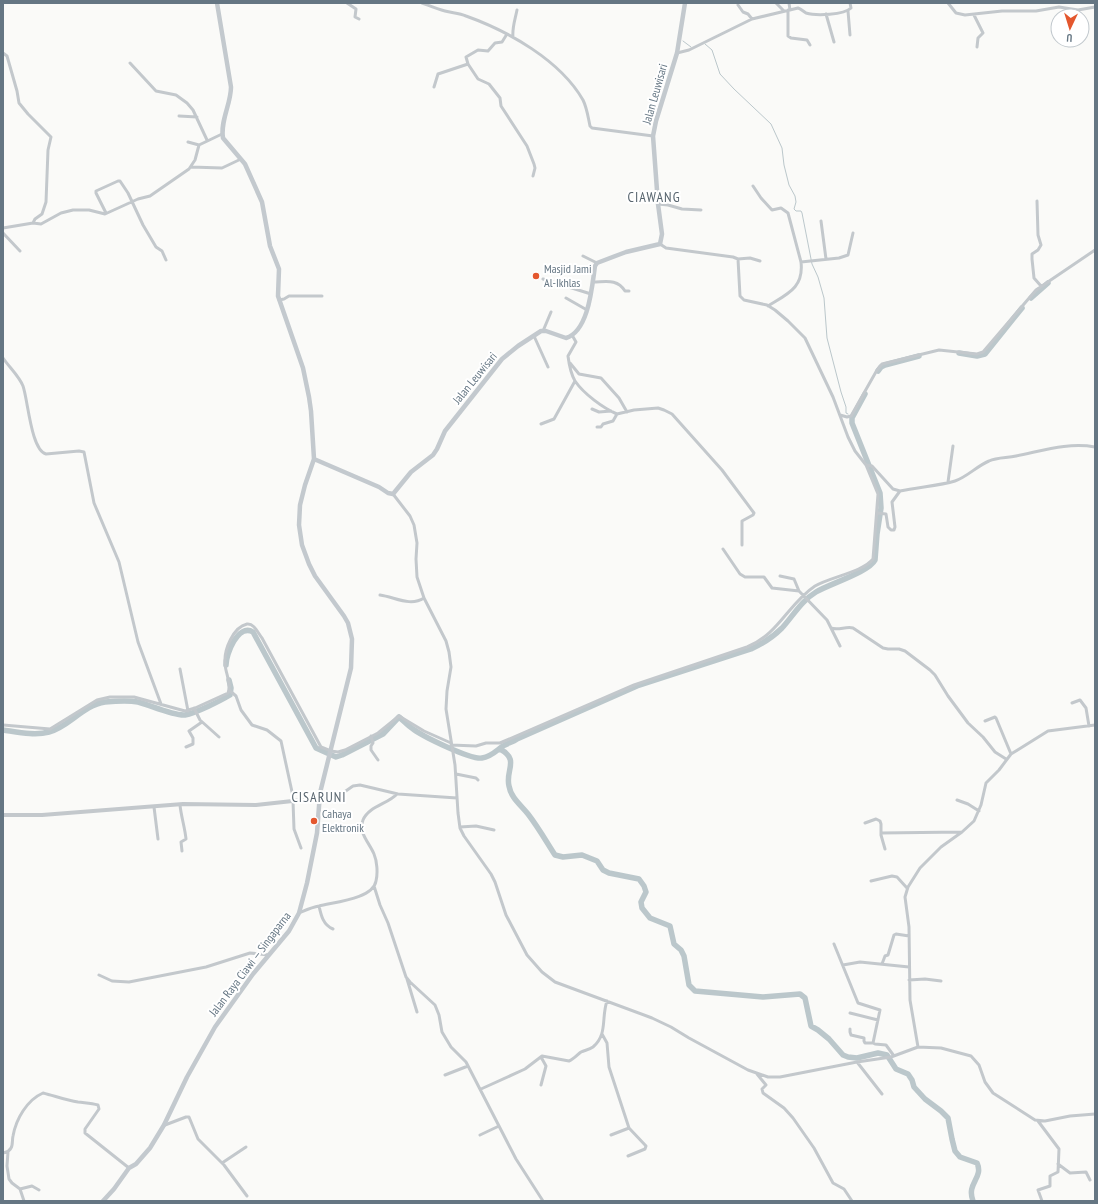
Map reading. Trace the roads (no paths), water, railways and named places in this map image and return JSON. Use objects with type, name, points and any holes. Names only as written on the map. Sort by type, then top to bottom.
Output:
[{"type":"main road","points":[[217,3],[232,87],[222,134]]},
{"type":"main road","name":"Jalan Leuwisari","points":[[660,244],[662,234],[658,204],[654,136],[656,121],[677,53],[685,3]]},
{"type":"main road","name":"Jalan Raya Ciawi — Singaparna","points":[[103,1201],[114,1189],[129,1168],[136,1164],[150,1148],[164,1125],[190,1072],[215,1027],[245,986],[289,931],[299,914],[317,833],[320,798],[351,668],[353,646],[348,623],[315,576],[302,545],[299,525],[300,505],[314,459],[310,404],[306,379],[294,339],[279,300],[277,291],[279,269],[270,246],[262,202],[257,189],[241,159],[225,141],[222,134]]},
{"type":"main road","points":[[543,330],[564,338],[572,335],[577,330],[587,310],[592,294],[597,263],[626,252],[660,244]]},
{"type":"main road","name":"Jalan Leuwisari","points":[[393,494],[410,472],[433,455],[445,431],[502,359],[518,346],[543,330]]},
{"type":"main road","points":[[314,459],[393,494]]},
{"type":"street","points":[[347,3],[356,9],[356,17],[359,19]]},
{"type":"street","points":[[422,3],[445,11],[468,16],[507,34],[538,51],[570,83],[583,100],[590,126],[592,128],[654,136]]},
{"type":"street","points":[[776,3],[784,11]]},
{"type":"street","points":[[789,3],[788,36],[791,38],[806,40],[810,45]]},
{"type":"street","points":[[850,3],[851,8],[848,10],[850,35]]},
{"type":"street","points":[[948,3],[956,14],[960,15],[974,15],[1002,11],[1036,11],[1059,7],[1074,10],[1095,7],[1094,3]]},
{"type":"street","points":[[738,5],[743,12],[748,14],[752,19]]},
{"type":"street","points":[[677,53],[686,52],[752,19],[798,8],[808,13],[826,14],[848,10]]},
{"type":"street","points":[[513,37],[512,29],[517,10]]},
{"type":"street","points":[[826,14],[834,42]]},
{"type":"street","points":[[974,15],[983,33],[978,38],[977,46]]},
{"type":"street","points":[[507,34],[502,42],[495,42],[488,51],[478,50],[466,57],[468,64],[478,78],[490,84],[500,98],[501,106],[526,146],[534,164],[535,168],[533,176]]},
{"type":"street","points":[[3,53],[7,56],[19,103],[31,118],[51,137],[48,149],[46,202],[42,214],[36,218],[33,223]]},
{"type":"street","points":[[130,63],[156,91],[180,97],[193,110],[207,140]]},
{"type":"street","points":[[434,87],[437,75],[468,64]]},
{"type":"street","points":[[179,116],[197,117]]},
{"type":"street","points":[[3,228],[33,223],[40,224],[61,213],[73,210],[89,210],[106,213],[154,193],[191,167],[195,160],[199,145],[222,134]]},
{"type":"street","points":[[188,142],[199,145]]},
{"type":"street","points":[[191,167],[222,168],[241,159]]},
{"type":"street","points":[[106,213],[96,191],[118,181],[122,182],[143,225],[156,247],[162,251],[166,260]]},
{"type":"street","points":[[753,186],[772,210],[781,208],[788,212],[801,262],[798,284],[788,294],[768,306]]},
{"type":"street","points":[[663,204],[664,195],[677,196]]},
{"type":"street","points":[[1037,200],[1038,235],[1041,245],[1038,250],[1032,254],[1032,259],[1034,278],[1041,286]]},
{"type":"street","points":[[658,204],[682,209],[701,210]]},
{"type":"street","points":[[821,220],[826,259]]},
{"type":"street","points":[[801,262],[839,258],[848,255],[853,233]]},
{"type":"street","points":[[3,234],[20,251]]},
{"type":"street","points":[[660,244],[666,248],[733,257],[738,259],[750,258],[760,260]]},
{"type":"street","points":[[840,415],[851,416],[876,370],[882,364],[939,350],[977,354],[983,352],[989,347],[1026,301],[1041,286],[1095,250]]},
{"type":"street","points":[[583,256],[597,263]]},
{"type":"street","points":[[738,259],[740,296],[744,300],[768,306],[788,321],[805,338],[824,377],[855,452],[892,489],[900,492],[957,480],[991,460],[1063,446],[1078,445],[1095,447]]},
{"type":"street","points":[[543,279],[592,294]]},
{"type":"street","points":[[593,282],[616,282],[621,285],[624,290],[629,291]]},
{"type":"street","points":[[279,300],[284,300],[289,296],[322,296]]},
{"type":"street","points":[[566,298],[587,310]]},
{"type":"street","points":[[543,330],[551,312]]},
{"type":"street","points":[[572,335],[576,342],[568,355],[572,374],[575,381],[602,406],[617,414],[634,410],[658,408],[664,410],[672,414],[714,460],[754,513],[742,522],[742,545]]},
{"type":"street","points":[[534,336],[548,367]]},
{"type":"street","points":[[3,358],[22,384],[34,436],[41,452],[46,454],[79,451],[84,452],[94,503],[119,562],[138,642],[161,704]]},
{"type":"street","points":[[569,362],[579,374],[601,378],[622,402],[627,412]]},
{"type":"street","points":[[541,424],[554,419],[575,381]]},
{"type":"street","points":[[592,409],[599,412],[611,411]]},
{"type":"street","points":[[597,427],[601,427],[603,424],[613,421],[617,414]]},
{"type":"street","points":[[948,482],[952,446]]},
{"type":"street","points":[[300,848],[294,829],[294,801],[282,741],[268,730],[252,726],[234,694],[230,691],[224,664],[225,656],[234,633],[239,628],[246,624],[252,625],[258,633],[269,650],[319,745],[331,754],[345,750],[372,738],[400,716],[451,745],[476,746],[486,742],[500,742],[634,684],[751,646],[762,640],[770,633],[804,595],[819,584],[865,566],[874,556],[879,513],[878,492],[868,465]]},
{"type":"street","points":[[879,513],[887,515],[889,530],[894,530],[895,527],[892,502],[900,492]]},
{"type":"street","points":[[393,494],[410,516],[414,526],[417,543],[417,578],[424,598],[446,641],[449,652],[451,667],[446,709],[456,774],[460,827],[464,836],[491,874],[506,915],[527,955],[536,966],[559,984],[607,1001],[671,1027],[689,1038],[757,1073],[768,1077],[776,1078],[857,1062],[893,1057],[918,1047],[941,1048],[971,1056],[979,1065],[985,1082],[993,1093],[1038,1121],[1059,1148],[1058,1172],[1050,1176],[1050,1186],[1038,1190],[1042,1201]]},
{"type":"street","points":[[723,549],[740,574],[743,576],[763,577],[766,578],[772,588],[799,591]]},
{"type":"street","points":[[780,576],[794,579],[799,591],[827,620],[840,646]]},
{"type":"street","points":[[380,595],[407,602],[413,602],[424,598]]},
{"type":"street","points":[[831,628],[853,628],[883,648],[903,650],[921,662],[935,675],[968,723],[983,736],[995,752],[1006,759]]},
{"type":"street","points":[[180,669],[188,711]]},
{"type":"street","points":[[3,726],[50,729],[97,700],[110,697],[134,697],[177,710],[195,711],[226,695],[230,691]]},
{"type":"street","points":[[1072,703],[1080,700],[1084,704],[1089,726]]},
{"type":"street","points":[[195,711],[202,722],[219,737]]},
{"type":"street","points":[[985,721],[996,717],[1011,754]]},
{"type":"street","points":[[186,747],[193,744],[194,738],[190,731],[202,722]]},
{"type":"street","points":[[918,1047],[910,1009],[909,936],[904,897],[912,878],[941,847],[962,832],[974,821],[979,811],[986,783],[999,770],[1011,754],[1045,732],[1095,725]]},
{"type":"street","points":[[372,738],[371,750],[378,760]]},
{"type":"street","points":[[456,774],[476,778],[478,780]]},
{"type":"street","points":[[3,815],[42,815],[180,805],[256,805],[340,795],[353,786],[360,785],[397,794],[457,798]]},
{"type":"street","points":[[299,914],[319,906],[365,894],[374,886],[377,867],[375,855],[363,834],[363,821],[366,815],[397,794]]},
{"type":"street","points":[[958,800],[979,811]]},
{"type":"street","points":[[180,805],[183,828],[186,836],[186,839],[181,842],[182,851]]},
{"type":"street","points":[[154,807],[158,839]]},
{"type":"street","points":[[865,823],[878,819],[881,824],[881,833],[885,849]]},
{"type":"street","points":[[460,827],[476,826],[494,830]]},
{"type":"street","points":[[881,833],[962,832]]},
{"type":"street","points":[[871,881],[892,876],[897,877],[907,888]]},
{"type":"street","points":[[374,886],[388,923],[417,1012]]},
{"type":"street","points":[[319,906],[322,919],[330,928],[333,929]]},
{"type":"street","points":[[882,964],[884,956],[888,955],[890,951],[894,935],[909,936]]},
{"type":"street","points":[[834,944],[857,1002],[859,1004],[879,1009],[873,1043]]},
{"type":"street","points":[[99,975],[112,981],[129,982],[206,967],[250,953],[269,955]]},
{"type":"street","points":[[843,965],[860,962],[909,967]]},
{"type":"street","points":[[406,977],[435,1004],[439,1015],[442,1032],[451,1047],[468,1066],[516,1159],[543,1201]]},
{"type":"street","points":[[910,980],[926,979],[941,981]]},
{"type":"street","points":[[481,1089],[525,1069],[545,1055],[564,1061],[572,1060],[583,1051],[591,1048],[602,1034],[604,1012],[607,1001]]},
{"type":"street","points":[[850,1013],[878,1020]]},
{"type":"street","points":[[850,1029],[851,1034],[864,1038],[865,1043],[886,1045],[893,1057]]},
{"type":"street","points":[[602,1034],[607,1043],[609,1066],[629,1128],[645,1144],[646,1147],[644,1150],[628,1156]]},
{"type":"street","points":[[541,1057],[546,1066],[541,1085]]},
{"type":"street","points":[[857,1062],[882,1094]]},
{"type":"street","points":[[445,1075],[468,1066]]},
{"type":"street","points":[[757,1073],[766,1085],[762,1089],[763,1093],[784,1108],[793,1118],[814,1148],[833,1182],[844,1190],[852,1201]]},
{"type":"street","points":[[24,1201],[20,1189],[9,1179],[7,1166],[8,1152],[11,1149],[13,1135],[21,1114],[28,1104],[43,1093],[63,1099],[98,1105],[99,1110],[85,1129],[85,1133],[129,1168]]},
{"type":"street","points":[[1038,1121],[1095,1114]]},
{"type":"street","points":[[164,1125],[188,1117],[198,1138],[222,1163],[247,1196]]},
{"type":"street","points":[[480,1135],[499,1126]]},
{"type":"street","points":[[611,1135],[629,1128]]},
{"type":"street","points":[[222,1163],[246,1147]]},
{"type":"street","points":[[3,1152],[8,1152]]},
{"type":"street","points":[[1058,1164],[1070,1173],[1086,1172],[1090,1180]]},
{"type":"street","points":[[20,1189],[34,1186],[39,1190]]},
{"type":"waterway","points":[[683,41],[691,47]]},
{"type":"waterway","points":[[705,44],[712,50],[720,74],[771,124],[782,148],[789,185],[795,196],[796,202],[794,209],[796,211],[801,211],[802,213],[812,264],[818,277],[824,298],[827,338],[846,407],[846,413],[848,414]]},
{"type":"waterway","points":[[1031,298],[1048,283]]},
{"type":"waterway","points":[[959,353],[977,356],[985,354],[1022,308]]},
{"type":"waterway","points":[[878,371],[885,365],[919,356]]},
{"type":"waterway","points":[[226,665],[228,654],[238,636],[242,632],[248,630],[253,632],[316,748],[336,757],[383,734],[399,717],[411,728],[437,742],[458,752],[476,758],[482,758],[491,755],[503,746],[517,739],[637,686],[751,649],[779,631],[802,604],[816,592],[865,569],[875,560],[881,508],[880,493],[852,423],[852,418],[865,394]]},
{"type":"waterway","points":[[3,730],[32,734],[49,732],[63,726],[90,707],[105,702],[138,702],[180,715],[190,714],[230,695],[231,688],[229,680]]},
{"type":"waterway","points":[[500,749],[506,753],[511,761],[508,780],[512,794],[532,819],[555,855],[563,857],[582,855],[597,861],[603,870],[609,873],[639,879],[646,892],[641,902],[642,908],[650,918],[670,926],[674,944],[681,950],[684,956],[689,985],[695,991],[763,997],[800,994],[805,998],[811,1026],[829,1039],[843,1055],[857,1058],[878,1053],[887,1055],[896,1069],[908,1074],[914,1087],[925,1099],[948,1118],[955,1151],[960,1157],[977,1163],[979,1168],[971,1195],[973,1201]]},
{"type":"place","name":"Masjid Jami Al-Ikhlas","points":[[536,276]]},
{"type":"place","name":"Cahaya Elektronik","points":[[314,821]]},
{"type":"district","name":"CIAWANG","points":[[654,197]]},
{"type":"district","name":"CISARUNI","points":[[319,797]]}]
